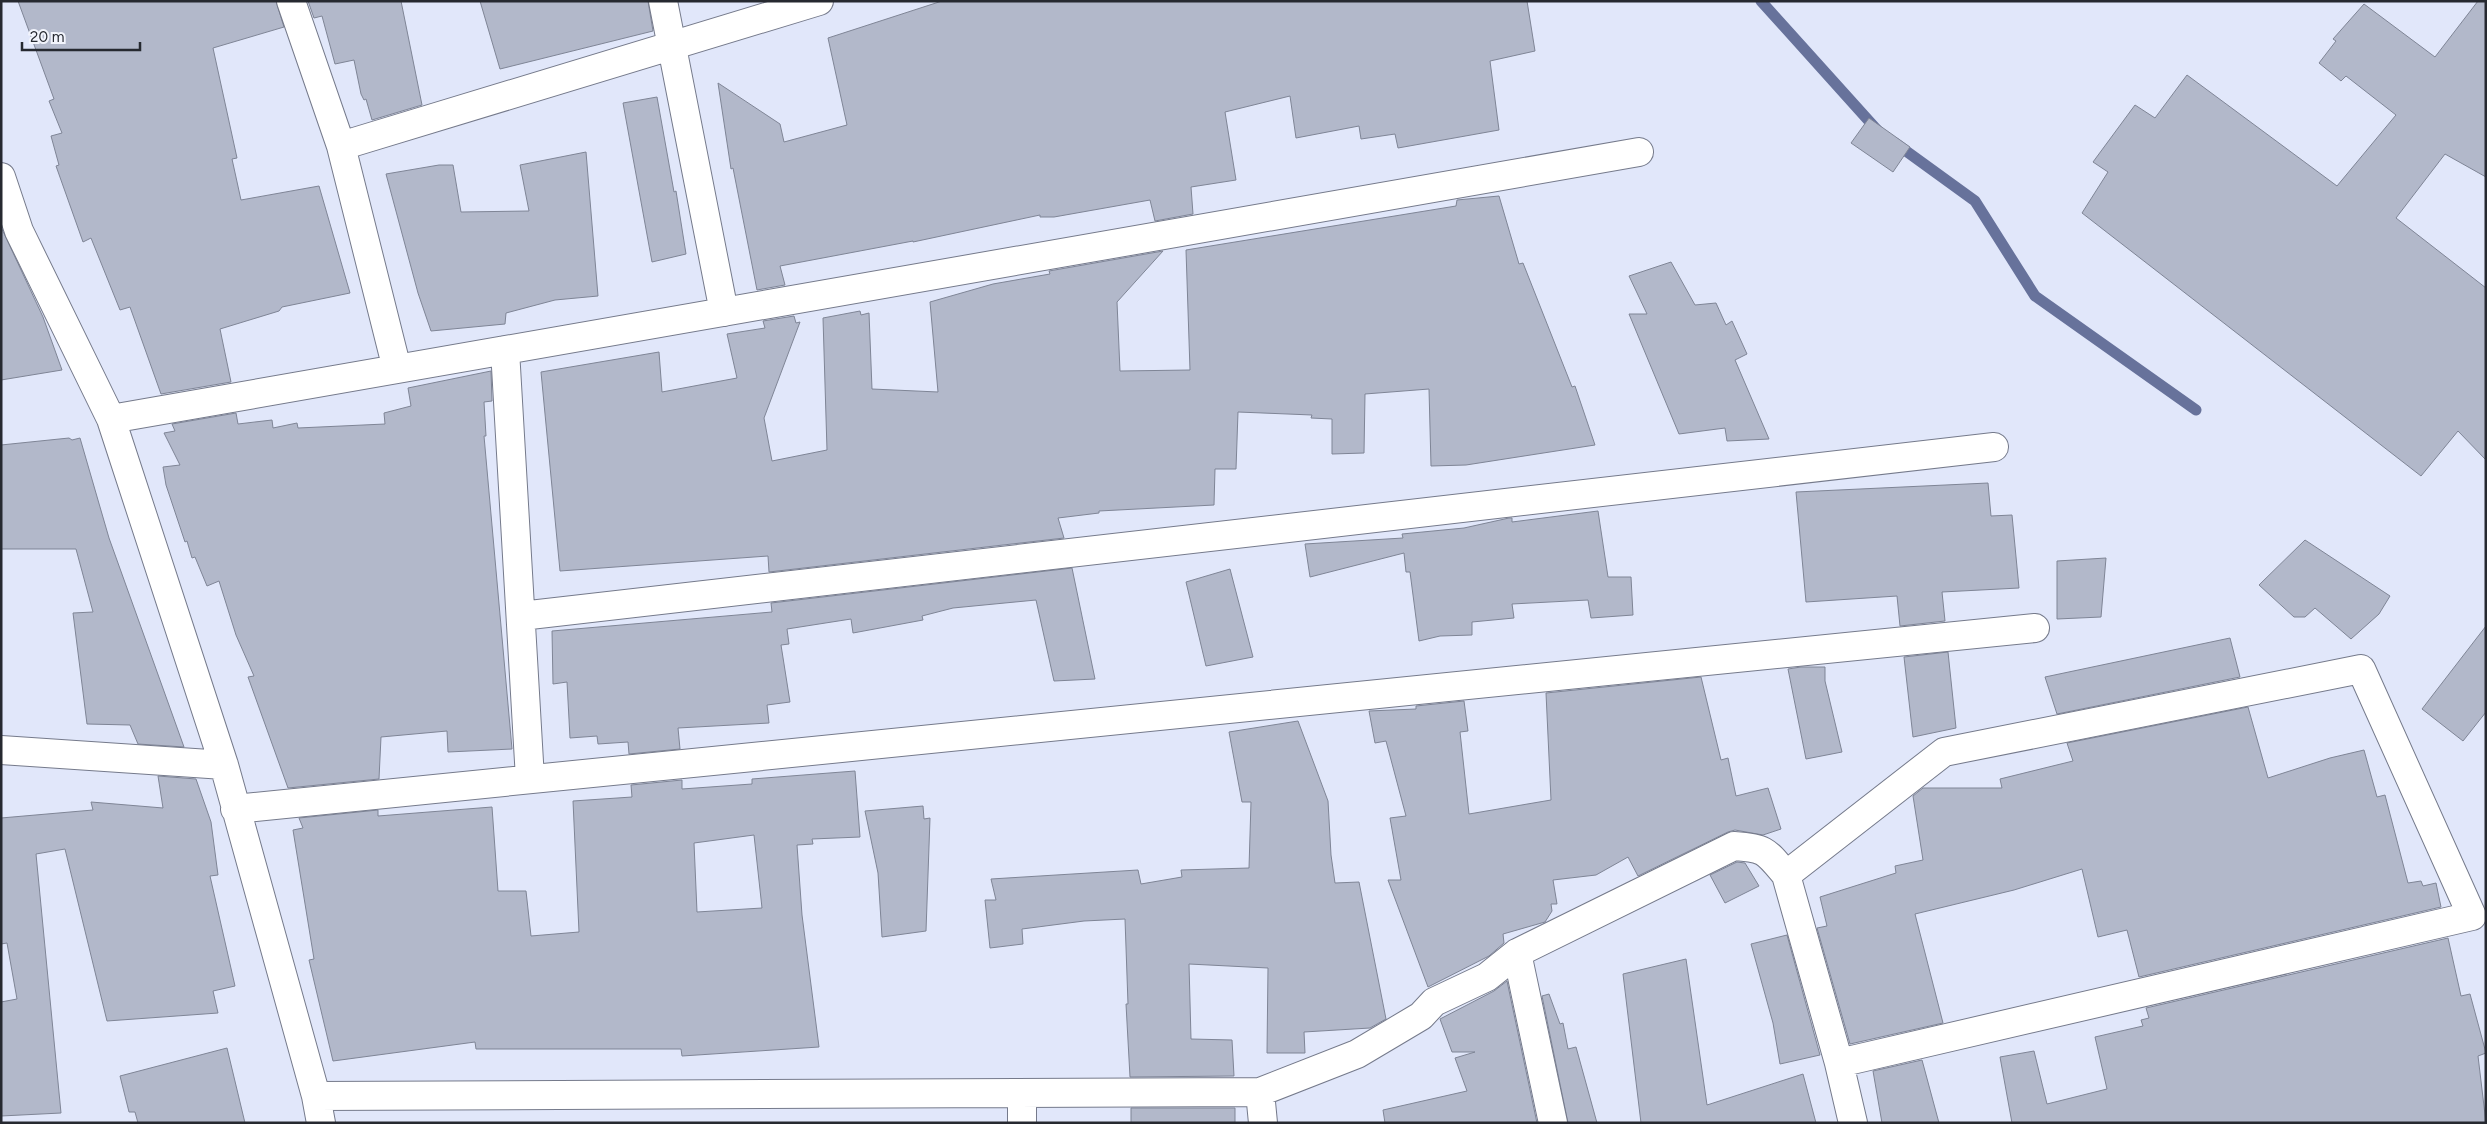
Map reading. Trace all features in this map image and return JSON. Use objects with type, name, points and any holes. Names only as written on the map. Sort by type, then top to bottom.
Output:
[{"type":"street","points":[[290,1],[341,146],[398,369]]},
{"type":"street","points":[[663,1],[724,312]]},
{"type":"street","points":[[341,146],[820,1]]},
{"type":"street","points":[[111,419],[1639,152]]},
{"type":"street","points":[[1,177],[10,234],[111,419],[224,765],[316,1096],[321,1123]]},
{"type":"street","points":[[505,350],[530,779]]},
{"type":"street","points":[[521,616],[1994,447]]},
{"type":"street","points":[[235,809],[2036,628]]},
{"type":"street","points":[[1786,875],[1944,752],[2361,669],[2472,916],[1839,1063]]},
{"type":"street","points":[[1,750],[224,765]]},
{"type":"street","points":[[316,1096],[1260,1092],[1356,1054],[1421,1016],[1434,1002],[1487,977],[1517,953],[1734,846],[1755,848],[1768,853],[1786,875],[1839,1063],[1853,1123]]},
{"type":"street","points":[[1517,953],[1553,1123]]},
{"type":"street","points":[[1260,1092],[1263,1123]]},
{"type":"street","points":[[1022,1093],[1022,1123]]},
{"type":"building","points":[[18,1],[276,1],[284,27],[213,48],[237,158],[232,159],[241,200],[319,186],[350,293],[282,307],[279,311],[220,329],[231,382],[161,394],[130,307],[120,310],[91,238],[83,242],[56,166],[59,165],[51,136],[62,133],[49,101],[54,99]]},
{"type":"building","points":[[308,1],[401,1],[422,105],[372,120],[366,99],[364,100],[361,94],[354,60],[335,64],[322,16],[314,18]]},
{"type":"building","points":[[480,1],[648,1],[653,31],[500,69]]},
{"type":"building","points":[[942,1],[1527,1],[1535,51],[1490,61],[1499,130],[1398,148],[1395,134],[1361,139],[1359,126],[1296,138],[1290,96],[1225,112],[1236,180],[1191,187],[1193,214],[1155,221],[1150,200],[1054,217],[1040,217],[1040,215],[913,242],[780,266],[785,285],[757,290],[733,168],[731,169],[718,83],[780,124],[784,142],[847,125],[828,38]]},
{"type":"building","points":[[2478,1],[2486,1],[2486,177],[2445,154],[2396,218],[2486,288],[2486,460],[2458,431],[2421,476],[2082,213],[2108,172],[2093,162],[2135,105],[2155,118],[2187,75],[2337,186],[2396,115],[2346,76],[2341,81],[2319,63],[2336,41],[2333,39],[2364,4],[2435,57]]},
{"type":"building","points":[[657,97],[674,192],[676,191],[686,254],[652,262],[623,103]]},
{"type":"building","points":[[1869,118],[1910,147],[1893,172],[1851,143]]},
{"type":"building","points":[[586,152],[598,296],[555,300],[506,313],[505,324],[431,331],[418,293],[386,174],[439,165],[453,165],[461,212],[529,211],[520,165]]},
{"type":"building","points":[[1499,196],[1519,264],[1523,263],[1572,387],[1575,386],[1595,445],[1466,465],[1431,466],[1429,389],[1365,394],[1364,453],[1332,454],[1332,419],[1311,418],[1312,415],[1238,412],[1236,469],[1215,469],[1214,505],[1099,511],[1099,513],[1058,518],[1064,538],[769,572],[768,556],[560,571],[541,372],[659,352],[662,392],[737,378],[727,334],[765,328],[763,321],[794,316],[796,323],[800,322],[764,418],[772,461],[827,450],[823,318],[860,311],[861,315],[869,313],[872,389],[938,392],[930,302],[993,284],[1050,274],[1049,271],[1163,251],[1117,302],[1120,371],[1190,370],[1186,250],[1456,206],[1457,200]]},
{"type":"building","points":[[1,227],[43,317],[62,370],[1,380]]},
{"type":"building","points":[[1671,262],[1695,305],[1716,303],[1726,325],[1732,321],[1747,354],[1735,360],[1769,439],[1727,441],[1725,428],[1679,434],[1629,314],[1647,314],[1629,276]]},
{"type":"building","points":[[491,371],[492,401],[484,402],[486,436],[484,436],[512,749],[448,752],[447,731],[381,737],[379,779],[288,788],[248,677],[254,676],[236,635],[219,581],[207,586],[195,557],[192,558],[187,541],[185,542],[166,485],[163,467],[180,465],[164,433],[175,431],[172,424],[236,413],[238,424],[272,420],[273,428],[297,423],[298,428],[385,424],[384,413],[411,406],[408,388]]},
{"type":"building","points":[[69,438],[72,440],[80,438],[109,538],[184,747],[138,744],[130,725],[87,724],[73,613],[93,612],[76,549],[1,549],[1,445]]},
{"type":"building","points":[[1988,483],[1991,516],[2012,515],[2019,588],[1942,592],[1945,621],[1900,626],[1897,596],[1806,602],[1796,492]]},
{"type":"building","points":[[1598,511],[1608,577],[1631,577],[1633,615],[1591,618],[1588,600],[1512,604],[1514,618],[1472,622],[1472,635],[1440,636],[1419,641],[1410,572],[1406,572],[1404,553],[1310,577],[1305,544],[1403,538],[1402,534],[1464,528],[1509,518],[1512,518],[1512,522]]},
{"type":"building","points":[[2305,540],[2390,596],[2379,614],[2351,639],[2315,608],[2305,617],[2294,617],[2259,585]]},
{"type":"building","points":[[2106,558],[2101,617],[2057,619],[2057,561]]},
{"type":"building","points":[[1072,568],[1095,679],[1054,681],[1036,600],[953,608],[922,616],[923,620],[853,633],[851,619],[787,629],[789,644],[781,645],[790,702],[767,705],[769,723],[678,728],[680,749],[629,754],[628,742],[598,744],[597,736],[570,738],[567,682],[553,684],[552,631],[772,612],[771,603]]},
{"type":"building","points":[[1230,569],[1253,657],[1206,666],[1186,582]]},
{"type":"building","points":[[2486,626],[2486,712],[2463,741],[2422,709]]},
{"type":"building","points":[[2230,638],[2240,677],[2057,714],[2045,677]]},
{"type":"building","points":[[1948,652],[1956,728],[1913,737],[1904,657]]},
{"type":"building","points":[[1825,667],[1825,681],[1842,752],[1806,759],[1788,669]]},
{"type":"building","points":[[1701,677],[1721,760],[1728,758],[1736,796],[1768,788],[1781,829],[1763,835],[1735,830],[1728,832],[1638,876],[1628,857],[1596,875],[1553,880],[1557,904],[1551,904],[1552,911],[1545,922],[1503,934],[1504,943],[1489,956],[1428,987],[1388,880],[1401,880],[1390,818],[1406,816],[1386,741],[1375,743],[1369,711],[1416,709],[1416,706],[1464,701],[1468,731],[1460,732],[1469,814],[1551,800],[1546,693]]},
{"type":"building","points":[[2248,707],[2268,778],[2330,758],[2364,750],[2377,797],[2385,795],[2408,883],[2421,881],[2423,886],[2436,883],[2441,907],[2139,977],[2127,930],[2098,937],[2082,869],[2014,890],[1915,914],[1943,1023],[1850,1044],[1817,928],[1827,926],[1820,897],[1896,873],[1895,866],[1923,860],[1913,796],[1923,788],[2002,788],[2000,779],[2073,761],[2067,743]]},
{"type":"building","points":[[1298,721],[1328,801],[1331,855],[1335,883],[1359,882],[1386,1019],[1370,1028],[1304,1032],[1305,1053],[1267,1053],[1268,968],[1189,964],[1191,1039],[1232,1040],[1234,1076],[1130,1077],[1126,1004],[1128,1004],[1125,919],[1084,921],[1022,929],[1023,944],[990,948],[985,900],[996,900],[991,879],[1138,870],[1141,884],[1182,877],[1181,870],[1249,868],[1251,802],[1242,802],[1229,732]]},
{"type":"building","points":[[855,771],[860,837],[812,839],[813,844],[797,845],[802,915],[819,1047],[682,1056],[681,1049],[476,1049],[475,1042],[333,1061],[309,960],[314,959],[293,830],[303,828],[299,818],[378,810],[378,816],[492,807],[498,891],[526,891],[531,936],[579,932],[573,801],[632,797],[631,785],[682,780],[682,789],[752,784],[752,779]],"holes":[[[754,835],[762,908],[697,912],[694,843]]]},
{"type":"building","points":[[158,776],[196,779],[211,822],[218,875],[210,876],[235,986],[213,991],[218,1013],[107,1021],[65,849],[36,854],[61,1113],[1,1116],[1,1002],[17,999],[7,943],[1,944],[1,818],[93,810],[91,802],[163,808]]},
{"type":"building","points":[[923,806],[924,819],[930,818],[926,931],[882,937],[878,873],[865,811]]},
{"type":"building","points":[[1737,862],[1745,863],[1759,886],[1725,903],[1710,875]]},
{"type":"building","points":[[1787,935],[1820,1055],[1780,1064],[1773,1023],[1751,944]]},
{"type":"building","points":[[2448,938],[2461,996],[2470,994],[2486,1053],[2478,1056],[2486,1123],[2012,1123],[2000,1057],[2034,1051],[2047,1104],[2107,1089],[2095,1037],[2143,1026],[2141,1020],[2149,1018],[2146,1008]]},
{"type":"building","points":[[1686,959],[1707,1105],[1803,1074],[1816,1123],[1641,1123],[1623,974]]},
{"type":"building","points":[[1507,981],[1537,1123],[1385,1123],[1383,1110],[1467,1091],[1455,1058],[1475,1052],[1452,1052],[1440,1019],[1494,991]]},
{"type":"building","points":[[1549,994],[1560,1024],[1563,1023],[1568,1049],[1576,1047],[1597,1123],[1568,1123],[1542,996]]},
{"type":"building","points":[[227,1048],[245,1123],[138,1123],[135,1112],[129,1112],[120,1076]]},
{"type":"building","points":[[1922,1060],[1939,1123],[1882,1123],[1873,1071]]},
{"type":"building","points":[[1131,1108],[1235,1108],[1235,1123],[1131,1123]]},
{"type":"waterway","points":[[1761,1],[1878,131]]},
{"type":"waterway","points":[[1895,143],[1975,201],[2035,296],[2196,410]]}]
